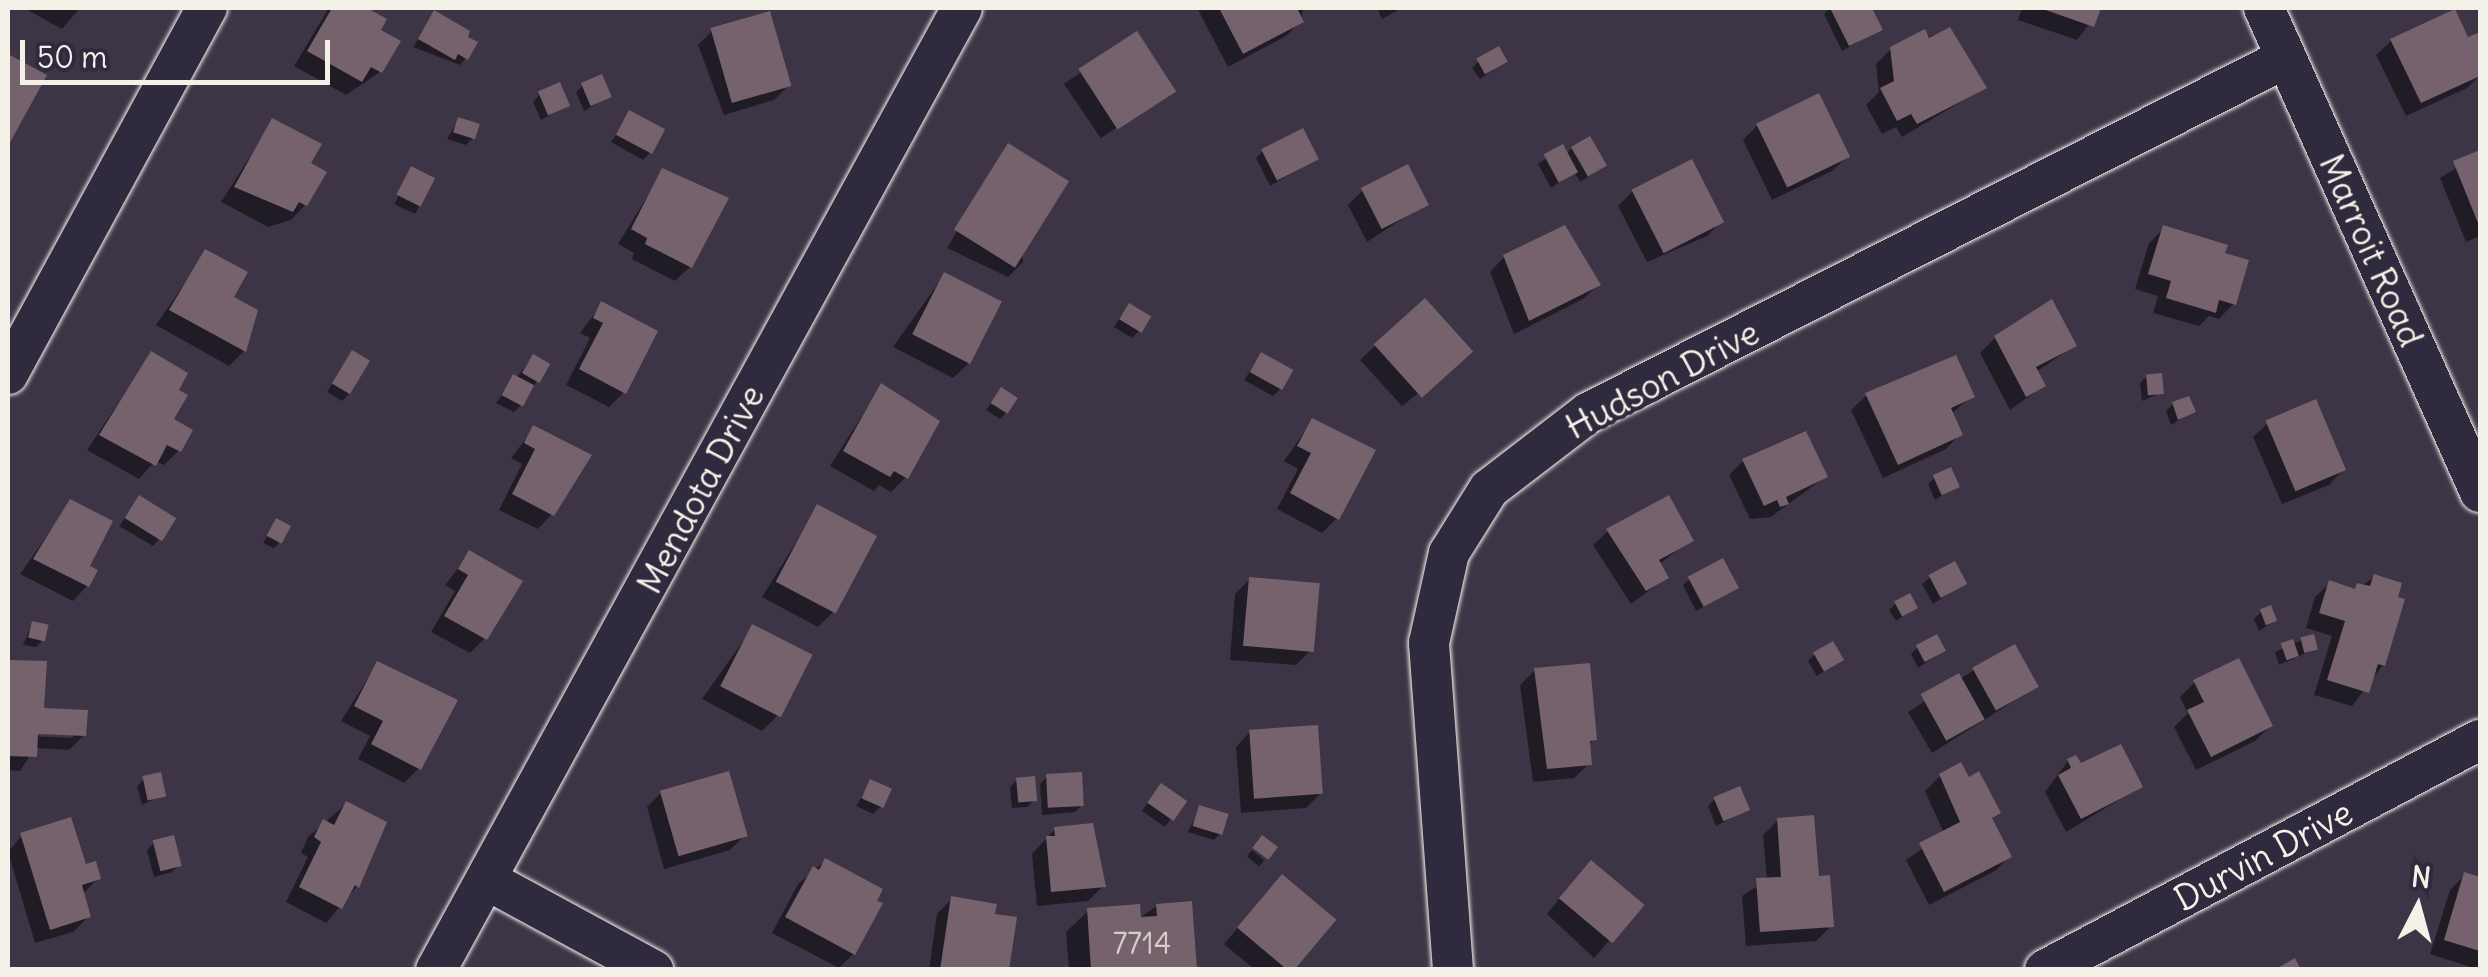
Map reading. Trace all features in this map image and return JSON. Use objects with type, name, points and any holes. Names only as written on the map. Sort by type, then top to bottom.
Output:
[{"type":"street","points":[[8,374],[207,8]]},
{"type":"street","name":"Mendota Drive","points":[[436,970],[489,880],[962,8]]},
{"type":"street","name":"Marroit Road","points":[[2264,8],[2480,492]]},
{"type":"street","name":"Hudson Drive","points":[[1454,970],[1429,711],[1429,643],[1449,554],[1489,488],[1588,414],[2286,58]]},
{"type":"street","name":"Durvin Drive","points":[[2045,970],[2480,740]]},
{"type":"street","points":[[489,880],[653,970]]},
{"type":"building","points":[[332,8],[367,8],[387,19],[381,30],[401,41],[382,73],[371,67],[362,82],[307,51]]},
{"type":"building","points":[[1219,8],[1297,8],[1304,22],[1243,54]]},
{"type":"building","points":[[1830,8],[1872,8],[1883,30],[1849,46]]},
{"type":"building","points":[[2040,8],[2101,8],[2094,27]]},
{"type":"building","points":[[2455,9],[2468,37],[2480,32],[2480,76],[2421,103],[2390,39]]},
{"type":"building","points":[[434,10],[470,31],[468,37],[478,42],[468,60],[458,54],[455,60],[418,39]]},
{"type":"building","points":[[770,11],[791,86],[732,103],[710,28]]},
{"type":"building","points":[[1950,27],[1987,88],[1917,124],[1911,114],[1897,121],[1880,88],[1894,81],[1890,47],[1925,29],[1929,38]]},
{"type":"building","points":[[1137,31],[1176,91],[1118,130],[1078,69]]},
{"type":"building","points":[[1499,46],[1508,62],[1485,74],[1476,59]]},
{"type":"building","points":[[8,54],[47,75],[8,146]]},
{"type":"building","points":[[602,74],[612,97],[591,106],[581,83]]},
{"type":"building","points":[[560,82],[570,106],[548,115],[538,91]]},
{"type":"building","points":[[1819,93],[1850,157],[1787,188],[1756,124]]},
{"type":"building","points":[[629,110],[665,129],[652,154],[616,135]]},
{"type":"building","points":[[458,117],[480,124],[475,139],[453,132]]},
{"type":"building","points":[[272,118],[322,144],[311,163],[327,172],[307,206],[299,202],[293,212],[234,187]]},
{"type":"building","points":[[1303,128],[1319,159],[1277,181],[1261,149]]},
{"type":"building","points":[[1590,136],[1607,165],[1588,176],[1571,147]]},
{"type":"building","points":[[1008,143],[1069,181],[1015,268],[954,230]]},
{"type":"building","points":[[1563,144],[1578,172],[1559,183],[1544,154]]},
{"type":"building","points":[[2480,150],[2480,228],[2453,161]]},
{"type":"building","points":[[1692,159],[1724,222],[1664,253],[1631,190]]},
{"type":"building","points":[[1408,164],[1429,205],[1382,229],[1361,188]]},
{"type":"building","points":[[411,166],[435,178],[421,207],[396,195]]},
{"type":"building","points":[[662,168],[729,198],[692,268],[645,244],[647,238],[631,229]]},
{"type":"building","points":[[1565,225],[1601,285],[1529,321],[1503,255]]},
{"type":"building","points":[[2163,225],[2228,245],[2225,253],[2249,260],[2236,305],[2219,300],[2216,313],[2166,298],[2171,281],[2148,274]]},
{"type":"building","points":[[205,249],[248,272],[234,297],[258,310],[246,352],[169,310]]},
{"type":"building","points":[[944,272],[1002,302],[970,364],[912,334]]},
{"type":"building","points":[[1425,298],[1473,352],[1422,398],[1374,344]]},
{"type":"building","points":[[2052,299],[2077,346],[2036,367],[2046,386],[2026,397],[1994,336]]},
{"type":"building","points":[[601,301],[658,331],[626,394],[579,369],[603,323],[593,318]]},
{"type":"building","points":[[1129,303],[1151,316],[1142,333],[1119,319]]},
{"type":"building","points":[[352,350],[370,361],[350,394],[332,383]]},
{"type":"building","points":[[151,351],[188,373],[179,390],[188,395],[174,419],[193,430],[181,452],[167,445],[156,466],[99,435]]},
{"type":"building","points":[[1261,352],[1293,370],[1282,390],[1250,372]]},
{"type":"building","points":[[533,354],[550,364],[539,383],[522,373]]},
{"type":"building","points":[[1956,355],[1975,397],[1951,408],[1963,435],[1898,465],[1865,393]]},
{"type":"building","points":[[2162,373],[2164,394],[2148,395],[2146,374]]},
{"type":"building","points":[[513,374],[534,385],[523,406],[502,395]]},
{"type":"building","points":[[881,383],[940,421],[908,479],[894,471],[890,477],[843,451]]},
{"type":"building","points":[[1001,387],[1018,398],[1007,414],[991,403]]},
{"type":"building","points":[[2189,396],[2196,412],[2178,420],[2172,402]]},
{"type":"building","points":[[2316,399],[2346,470],[2295,491],[2265,420]]},
{"type":"building","points":[[1312,418],[1376,450],[1339,520],[1290,493],[1311,453],[1297,446]]},
{"type":"building","points":[[533,425],[592,455],[554,516],[512,494],[535,449],[524,443]]},
{"type":"building","points":[[1806,431],[1828,477],[1786,497],[1789,504],[1780,507],[1777,500],[1764,506],[1742,459]]},
{"type":"building","points":[[1951,467],[1960,487],[1942,495],[1933,475]]},
{"type":"building","points":[[139,495],[176,518],[162,541],[125,518]]},
{"type":"building","points":[[1669,495],[1694,541],[1659,560],[1669,578],[1646,591],[1606,529]]},
{"type":"building","points":[[70,499],[113,521],[90,566],[98,570],[89,587],[33,559]]},
{"type":"building","points":[[817,504],[877,536],[836,614],[776,582]]},
{"type":"building","points":[[276,518],[291,526],[282,544],[267,536]]},
{"type":"building","points":[[469,550],[523,581],[487,640],[444,616],[468,575],[458,569]]},
{"type":"building","points":[[1723,558],[1739,588],[1704,607],[1688,577]]},
{"type":"building","points":[[1955,561],[1967,584],[1941,598],[1929,575]]},
{"type":"building","points":[[2374,574],[2402,583],[2398,597],[2405,599],[2385,666],[2378,664],[2369,693],[2327,680],[2345,621],[2319,613],[2329,580],[2355,589],[2357,583],[2370,586]]},
{"type":"building","points":[[1249,577],[1320,583],[1314,652],[1243,646]]},
{"type":"building","points":[[1910,593],[1918,608],[1902,616],[1894,601]]},
{"type":"building","points":[[2271,605],[2277,621],[2266,625],[2260,609]]},
{"type":"building","points":[[32,621],[49,625],[45,641],[28,638]]},
{"type":"building","points":[[752,624],[813,655],[781,717],[720,686]]},
{"type":"building","points":[[1937,634],[1946,651],[1925,662],[1916,645]]},
{"type":"building","points":[[2314,634],[2318,650],[2304,653],[2300,637]]},
{"type":"building","points":[[2293,639],[2299,656],[2287,660],[2281,643]]},
{"type":"building","points":[[1833,641],[1844,660],[1824,672],[1813,652]]},
{"type":"building","points":[[2015,644],[2039,687],[1996,711],[1972,668]]},
{"type":"building","points":[[2239,658],[2273,726],[2211,757],[2187,710],[2204,702],[2193,680]]},
{"type":"building","points":[[8,660],[47,661],[44,708],[88,710],[86,736],[38,734],[37,757],[8,756]]},
{"type":"building","points":[[377,661],[458,700],[421,770],[371,744],[383,721],[354,706]]},
{"type":"building","points":[[1590,663],[1597,740],[1590,741],[1592,765],[1547,769],[1534,668]]},
{"type":"building","points":[[1959,673],[1985,719],[1946,741],[1921,694]]},
{"type":"building","points":[[1318,725],[1323,794],[1254,799],[1249,730]]},
{"type":"building","points":[[2121,744],[2143,787],[2081,819],[2058,775],[2071,768],[2067,759],[2076,755],[2081,763]]},
{"type":"building","points":[[1961,762],[1969,777],[1979,771],[2001,813],[1992,818],[2012,857],[1944,892],[1919,843],[1960,822],[1939,774]]},
{"type":"building","points":[[729,771],[748,836],[679,856],[660,791]]},
{"type":"building","points":[[161,772],[166,796],[148,800],[142,776]]},
{"type":"building","points":[[1082,772],[1084,806],[1048,808],[1046,774]]},
{"type":"building","points":[[1035,776],[1037,801],[1018,803],[1016,778]]},
{"type":"building","points":[[870,779],[892,789],[883,808],[861,798]]},
{"type":"building","points":[[1161,783],[1187,801],[1173,821],[1147,803]]},
{"type":"building","points":[[1740,786],[1750,810],[1723,821],[1713,797]]},
{"type":"building","points":[[346,801],[387,822],[359,888],[355,885],[342,909],[299,887],[321,842],[314,837],[323,819],[334,825]]},
{"type":"building","points":[[1199,805],[1229,814],[1222,835],[1193,826]]},
{"type":"building","points":[[1814,815],[1819,876],[1830,875],[1834,927],[1760,932],[1756,878],[1781,877],[1777,818]]},
{"type":"building","points":[[71,817],[86,864],[96,861],[101,879],[82,885],[91,917],[50,930],[20,833]]},
{"type":"building","points":[[1093,823],[1106,887],[1051,892],[1046,836],[1055,836],[1054,827]]},
{"type":"building","points":[[174,835],[182,866],[160,871],[153,840]]},
{"type":"building","points":[[1262,835],[1278,847],[1268,860],[1252,848]]},
{"type":"building","points":[[825,858],[883,889],[877,901],[883,903],[855,955],[785,917],[813,866],[819,870]]},
{"type":"building","points":[[1591,860],[1645,905],[1612,943],[1559,898]]},
{"type":"building","points":[[2464,872],[2480,877],[2480,951],[2444,940]]},
{"type":"building","points":[[1282,874],[1336,920],[1294,970],[1288,970],[1237,928]]},
{"type":"building","points":[[951,896],[997,904],[995,914],[1017,917],[1009,970],[940,970]]},
{"type":"building","points":[[1192,901],[1197,970],[1091,970],[1087,908],[1140,904],[1141,917],[1157,916],[1156,904]]},
{"type":"building","points":[[2295,958],[2301,970],[2274,970]]}]
